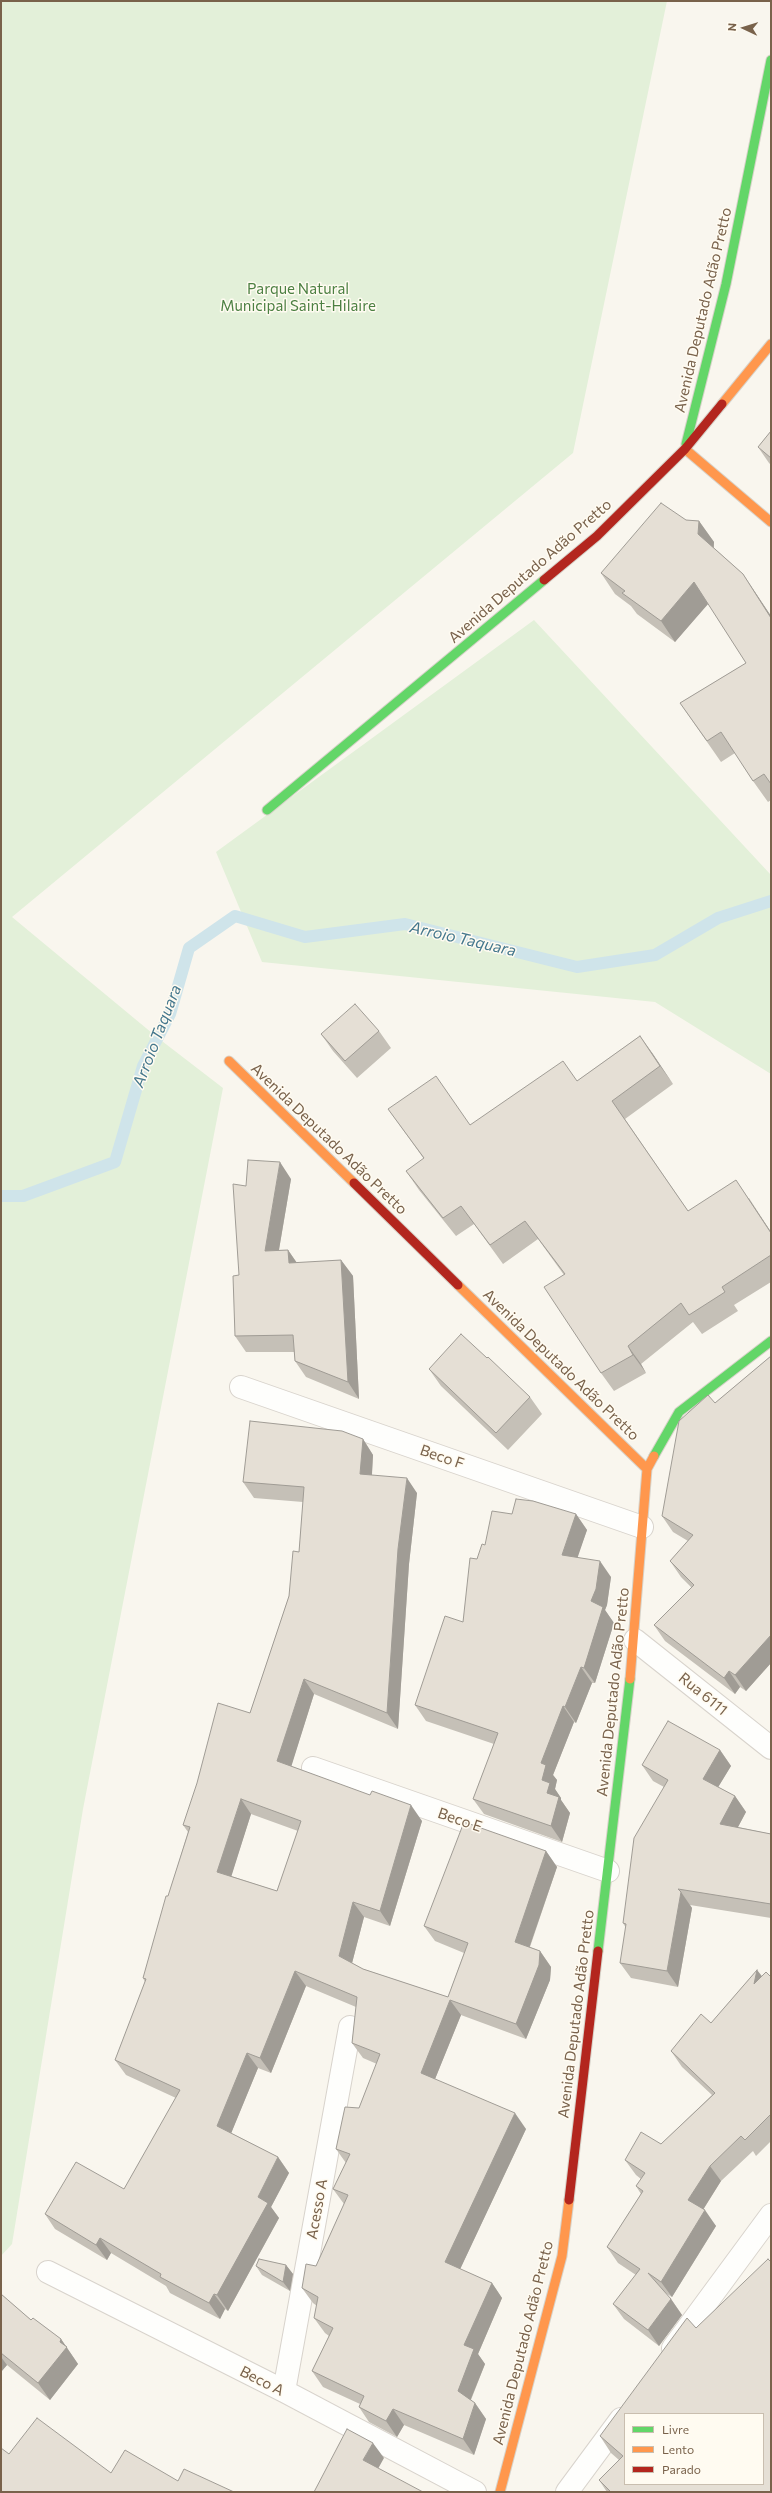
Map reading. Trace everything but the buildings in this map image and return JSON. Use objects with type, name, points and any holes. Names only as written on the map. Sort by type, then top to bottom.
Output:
[{"type":"street","name":"Avenida Deputado Adão Pretto","points":[[267,810],[597,536],[685,449],[726,284],[771,60]]},
{"type":"street","points":[[771,344],[685,449],[771,522]]},
{"type":"street","name":"Avenida Deputado Adão Pretto","points":[[229,1062],[647,1470],[635,1640],[562,2256],[500,2492]]},
{"type":"street","points":[[647,1470],[679,1412],[771,1340]]},
{"type":"street","name":"Beco F","points":[[241,1387],[642,1527]]},
{"type":"street","name":"Rua 6111","points":[[635,1640],[771,1748]]},
{"type":"street","name":"Beco E","points":[[313,1768],[608,1871]]},
{"type":"street","name":"Acesso A","points":[[284,2391],[350,2027]]},
{"type":"street","points":[[660,2366],[771,2215]]},
{"type":"street","name":"Beco A","points":[[48,2272],[284,2391],[475,2492]]},
{"type":"street","points":[[625,2413],[632,2404]]},
{"type":"street","points":[[567,2492],[624,2415]]},
{"type":"green space","name":"Parque Natural Municipal Saint-Hilaire","points":[[1,1],[667,1],[573,453],[12,917],[158,1038],[223,1088],[83,1809],[12,2244],[1,2256]]},
{"type":"green space","points":[[534,620],[771,875],[771,1074],[655,1002],[262,962],[216,852]]},
{"type":"waterway","name":"Arroio Taquara","points":[[1,1196],[23,1196],[115,1162],[143,1066],[170,1014],[189,948],[235,916],[305,937],[405,924],[577,967],[655,955],[718,918],[771,901]]},
{"type":"traffic: fast","points":[[686,444],[726,284],[771,60]]},
{"type":"traffic: fast","points":[[267,810],[544,580]]},
{"type":"traffic: fast","points":[[654,1456],[679,1412],[771,1341]]},
{"type":"traffic: fast","points":[[598,1951],[630,1679]]},
{"type":"traffic: slow","points":[[722,404],[771,344]]},
{"type":"traffic: slow","points":[[685,449],[771,522]]},
{"type":"traffic: slow","points":[[229,1061],[354,1183]]},
{"type":"traffic: slow","points":[[458,1285],[647,1469]]},
{"type":"traffic: slow","points":[[630,1679],[647,1469],[654,1456]]},
{"type":"traffic: slow","points":[[500,2492],[562,2256],[569,2200]]},
{"type":"traffic: jam","points":[[544,580],[597,536],[685,449],[722,404]]},
{"type":"traffic: jam","points":[[354,1183],[458,1285]]},
{"type":"traffic: jam","points":[[569,2200],[598,1951]]}]
